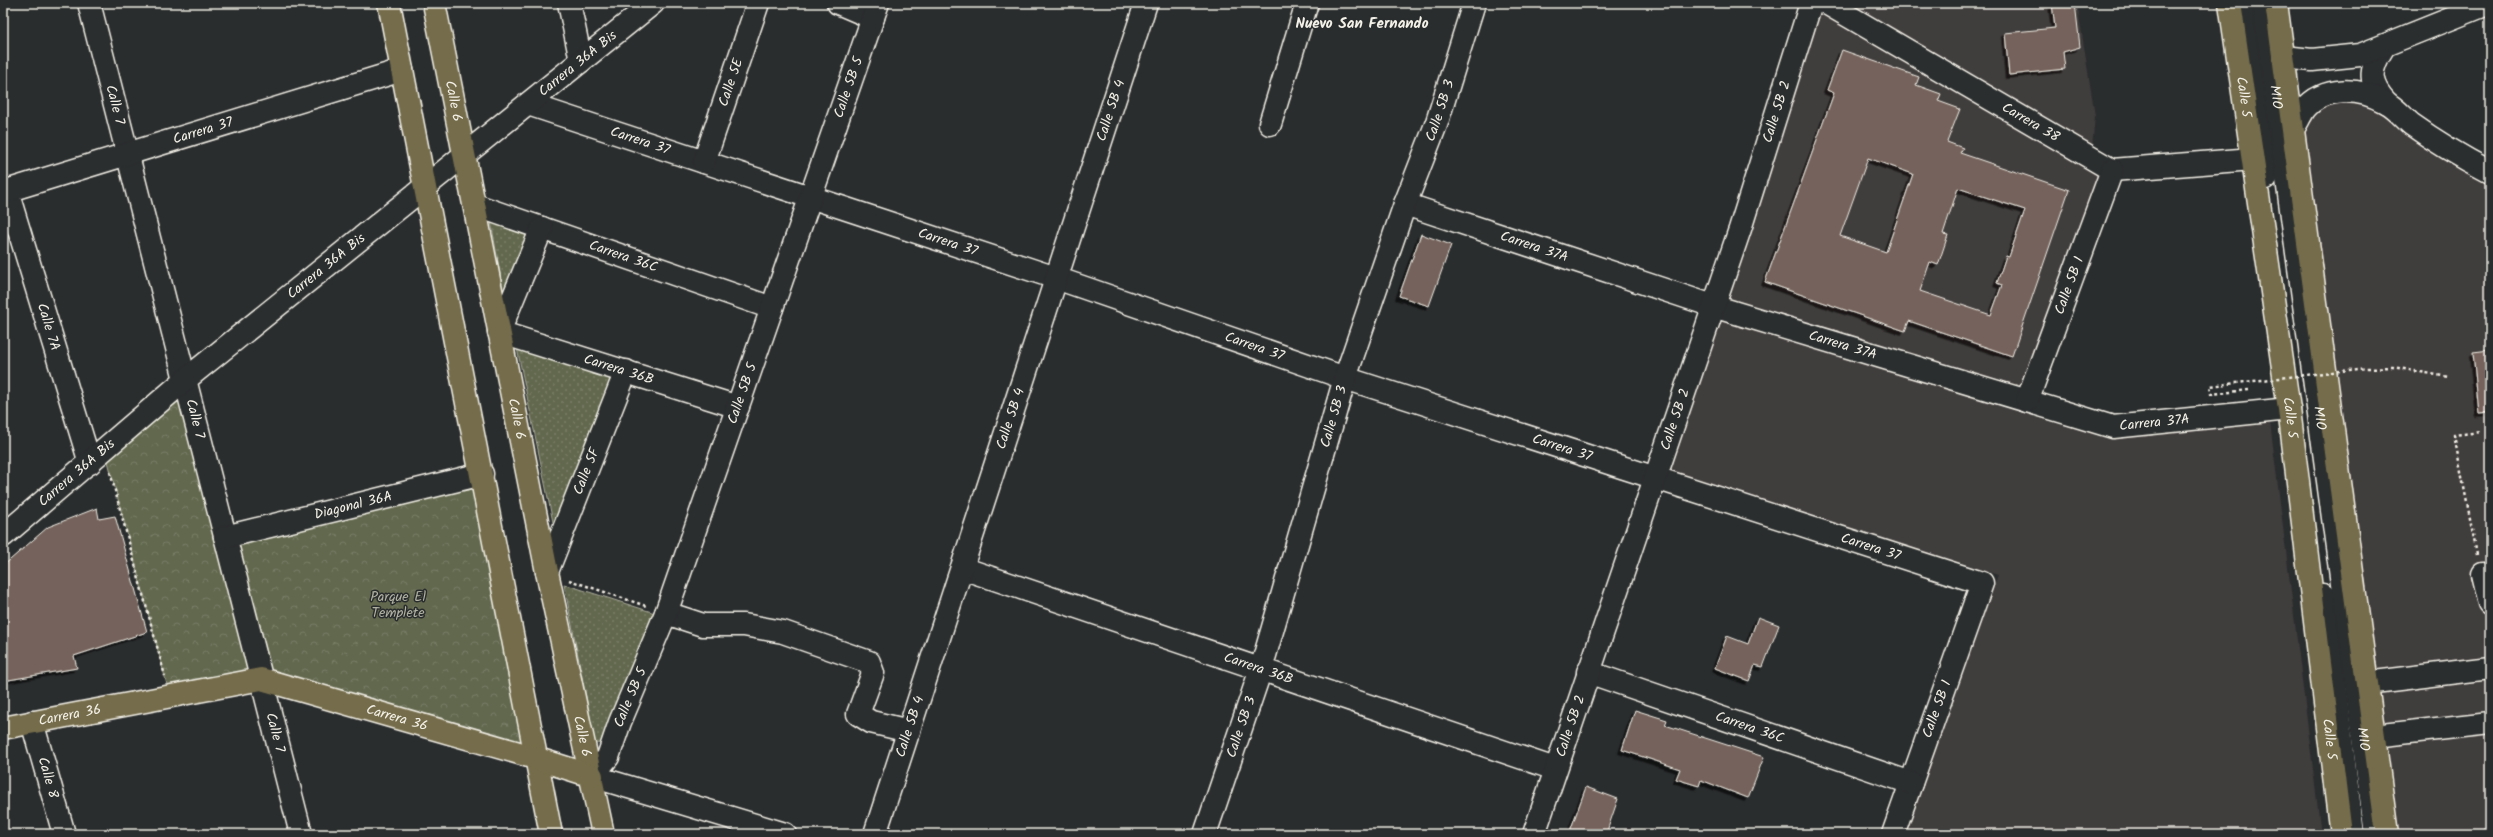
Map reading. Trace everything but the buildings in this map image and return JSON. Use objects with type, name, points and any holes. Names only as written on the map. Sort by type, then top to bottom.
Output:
[{"type":"main road","points":[[389,3],[538,760],[551,834]]},
{"type":"main road","name":"Calle 6","points":[[434,3],[466,154],[499,332],[557,576],[603,834]]},
{"type":"main road","name":"Calle 5","points":[[2230,3],[2289,409],[2341,834]]},
{"type":"main road","points":[[2276,3],[2387,834]]},
{"type":"main road","name":"Carrera 36","points":[[3,728],[261,679],[592,776]]},
{"type":"street","name":"Calle 7","points":[[89,3],[300,834]]},
{"type":"street","points":[[569,3],[581,61]]},
{"type":"street","name":"Carrera 36A Bis","points":[[3,536],[185,380],[653,3]]},
{"type":"street","name":"Calle 5E","points":[[704,162],[758,3]]},
{"type":"street","points":[[838,3],[876,11]]},
{"type":"street","name":"Calle 5B 4","points":[[875,834],[1146,3]]},
{"type":"street","points":[[1270,124],[1307,3]]},
{"type":"street","name":"Calle 5B 3","points":[[1205,834],[1261,669],[1345,378],[1405,204],[1437,122],[1474,3]]},
{"type":"street","name":"Calle 5B 2","points":[[1534,834],[1654,477],[1740,229],[1811,3]]},
{"type":"street","name":"Carrera 38","points":[[1826,3],[2112,170]]},
{"type":"street","name":"MIO","points":[[2243,3],[2299,408],[2353,834]]},
{"type":"street","name":"MIO","points":[[2263,3],[2376,834]]},
{"type":"street","points":[[2284,57],[2312,60],[2360,55],[2383,48],[2490,4]]},
{"type":"street","name":"Calle 5B 5","points":[[592,776],[608,757],[620,722],[666,613],[876,11]]},
{"type":"street","points":[[2383,48],[2375,60],[2372,75],[2375,90],[2387,103],[2411,124],[2464,159],[2490,172]]},
{"type":"street","name":"Carrera 37","points":[[5,191],[402,70]]},
{"type":"street","points":[[2293,129],[2309,105],[2331,93],[2342,91],[2366,93],[2387,103]]},
{"type":"street","name":"Carrera 37","points":[[528,104],[1056,278],[1345,378],[1982,583]]},
{"type":"street","points":[[2112,170],[2253,159]]},
{"type":"street","name":"Calle 5B 1","points":[[2027,401],[2112,170]]},
{"type":"street","name":"Calle 7A","points":[[5,191],[97,456]]},
{"type":"street","name":"Carrera 37A","points":[[1405,204],[1713,306],[2113,427],[2289,409]]},
{"type":"street","name":"Carrera 36C","points":[[475,205],[772,308]]},
{"type":"street","points":[[499,332],[542,228]]},
{"type":"street","name":"Carrera 36B","points":[[499,332],[738,407]]},
{"type":"street","name":"Calle 5F","points":[[557,576],[626,371]]},
{"type":"street","name":"Diagonal 36A","points":[[225,537],[482,474]]},
{"type":"street","name":"Carrera 36B","points":[[962,568],[1555,769]]},
{"type":"street","points":[[2483,574],[2490,603]]},
{"type":"street","name":"Calle 5B 1","points":[[1893,834],[1982,583]]},
{"type":"street","points":[[666,613],[703,625],[744,625],[783,632],[869,662],[873,673],[858,714],[871,722],[909,731]]},
{"type":"street","points":[[2366,683],[2490,668]]},
{"type":"street","name":"Carrera 36C","points":[[1588,672],[1911,783]]},
{"type":"street","name":"Calle 8","points":[[32,722],[64,834]]},
{"type":"street","points":[[2374,736],[2490,723]]},
{"type":"street","name":"Carrera 36","points":[[592,776],[785,834]]},
{"type":"path","points":[[2249,390],[2211,394],[2210,386],[2367,368],[2393,367],[2448,377]]},
{"type":"path","points":[[2481,432],[2454,435],[2474,542],[2483,574]]},
{"type":"path","points":[[97,456],[170,696]]},
{"type":"path","points":[[557,576],[666,613]]},
{"type":"shaded area","points":[[1811,3],[2077,3],[2095,116],[2091,158],[2112,170],[2027,401],[1713,306]]},
{"type":"shaded area","points":[[2342,91],[2490,172],[2490,834],[2387,834],[2293,129]]},
{"type":"shaded area","points":[[1721,317],[2022,413],[2110,439],[2270,422],[2321,834],[1903,834],[1998,575],[1667,470]]},
{"type":"green space","points":[[489,210],[538,230],[505,302]]},
{"type":"green space","points":[[517,348],[622,373],[554,527]]},
{"type":"green space","name":"Parque El Templete","points":[[185,380],[225,536],[482,474],[538,760],[261,679],[170,696],[105,450]]},
{"type":"green space","points":[[564,584],[661,615],[607,744],[595,743]]},
{"type":"district","name":"Nuevo San Fernando","points":[[1362,24]]}]
